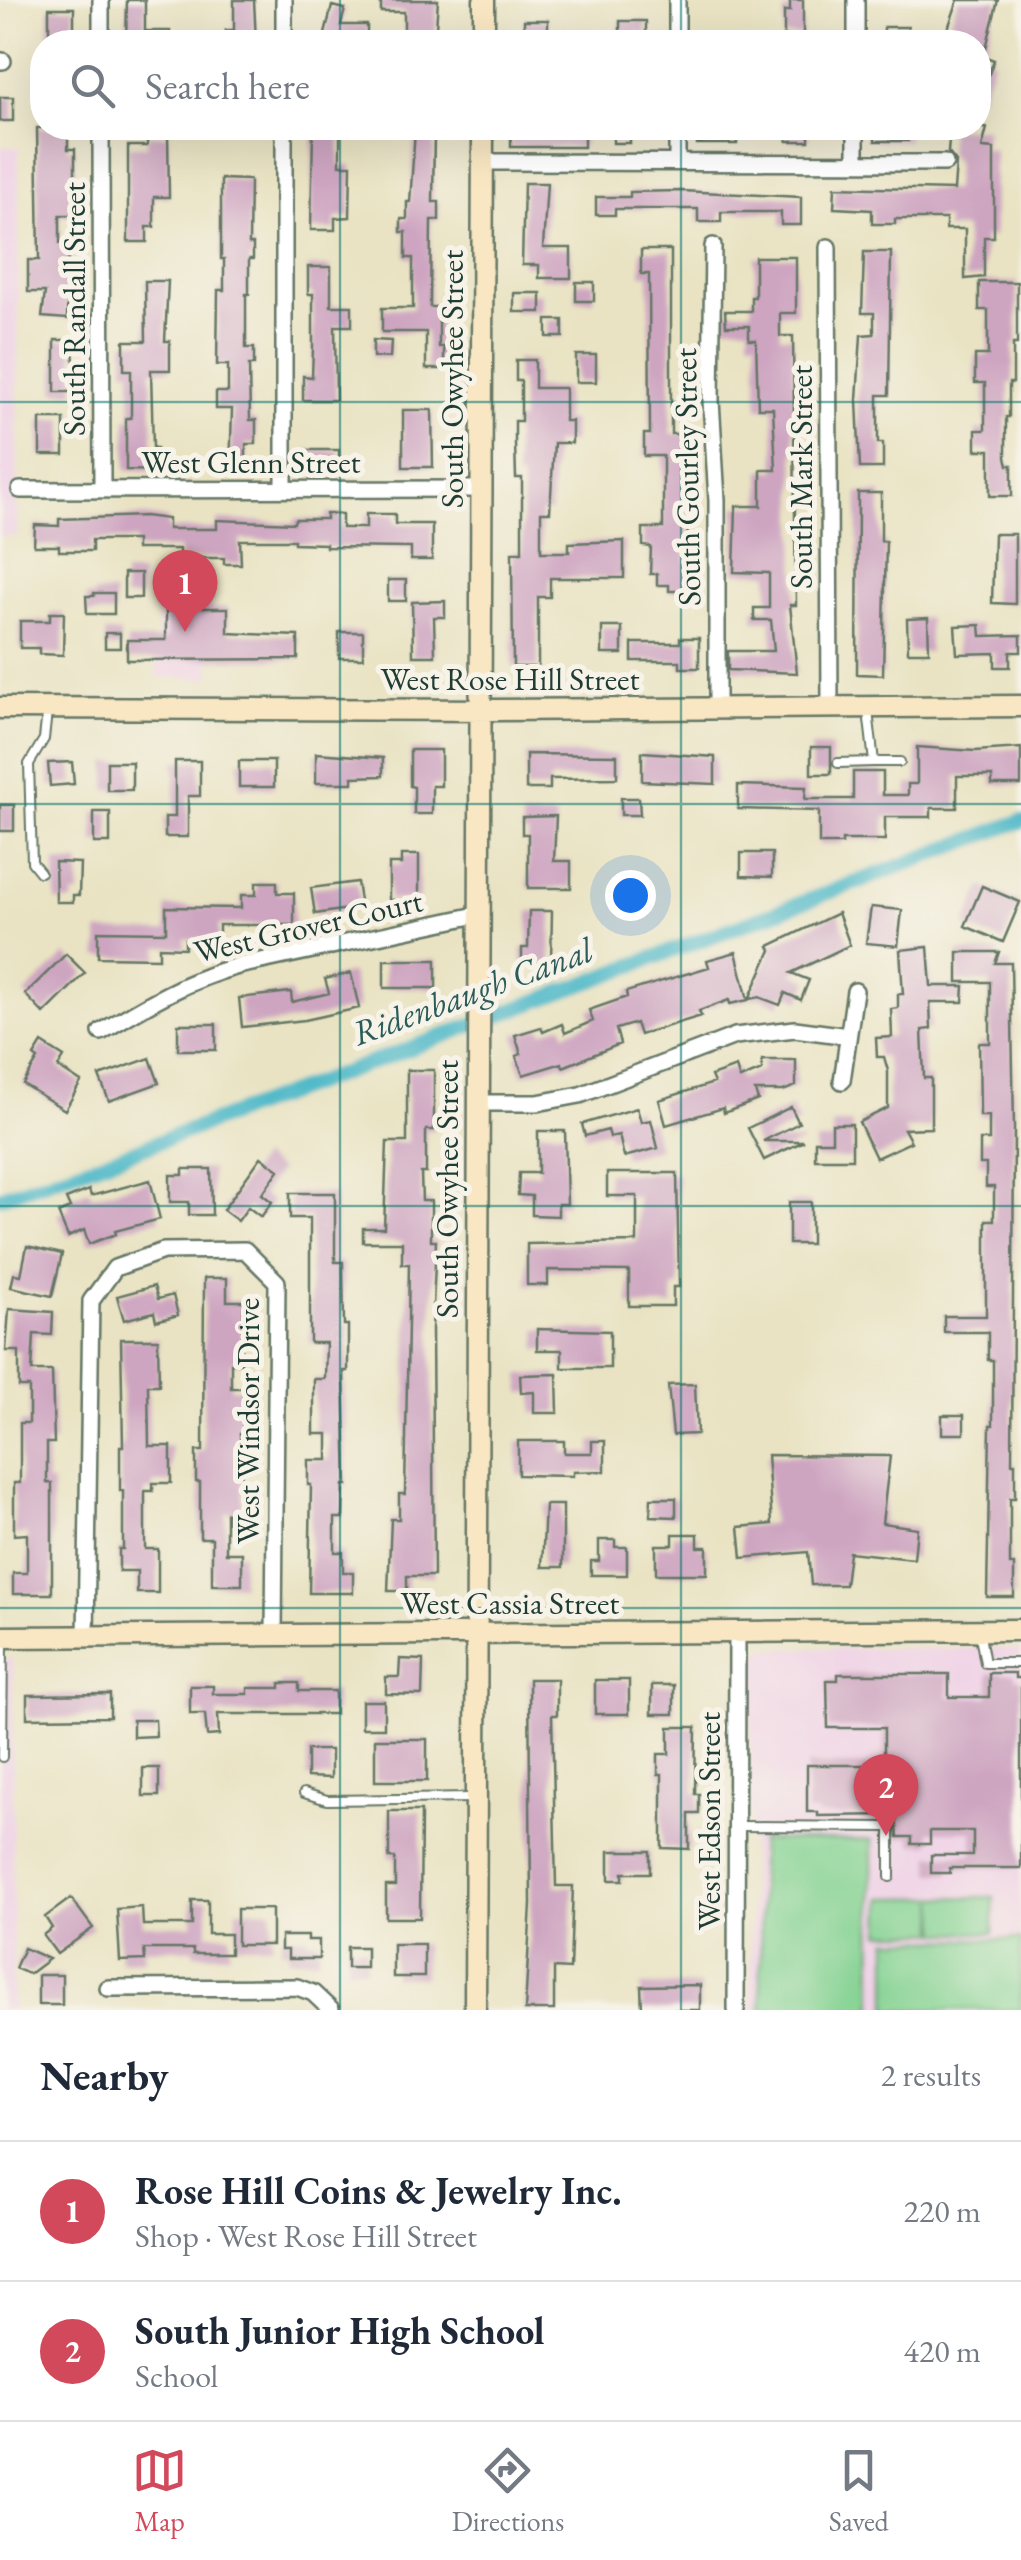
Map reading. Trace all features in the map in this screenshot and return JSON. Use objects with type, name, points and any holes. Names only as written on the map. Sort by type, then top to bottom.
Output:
[{"type":"street","points":[[101,0],[101,30]]},
{"type":"street","points":[[284,0],[284,30]]},
{"type":"street","points":[[484,0],[484,30]]},
{"type":"street","points":[[677,0],[677,30]]},
{"type":"street","points":[[856,0],[856,30]]},
{"type":"street","name":"South Randall Street","points":[[101,140],[102,490]]},
{"type":"street","points":[[284,140],[284,489]]},
{"type":"street","name":"South Owyhee Street","points":[[475,2010],[483,140]]},
{"type":"street","points":[[677,140],[677,162]]},
{"type":"street","points":[[856,140],[856,162]]},
{"type":"street","points":[[482,162],[945,162]]},
{"type":"street","name":"South Gourley Street","points":[[713,246],[710,400],[717,500],[716,708]]},
{"type":"street","name":"South Mark Street","points":[[828,247],[830,707]]},
{"type":"street","name":"West Glenn Street","points":[[20,490],[482,489]]},
{"type":"street","name":"West Rose Hill Street","points":[[0,708],[1021,706]]},
{"type":"street","name":"West Grover Court","points":[[101,1032],[200,977],[481,914]]},
{"type":"street","points":[[842,1081],[854,992]]},
{"type":"street","points":[[478,1102],[538,1102],[580,1095],[736,1036],[795,1029],[848,1036]]},
{"type":"street","name":"West Windsor Drive","points":[[86,1636],[91,1301],[115,1268],[163,1251],[245,1250],[277,1282],[274,1635]]},
{"type":"street","name":"West Cassia Street","points":[[2,1637],[1021,1630]]},
{"type":"street","name":"West Edson Street","points":[[736,2010],[737,1632]]},
{"type":"street","points":[[108,1988],[297,1987],[313,1993],[331,2010]]},
{"type":"lane","points":[[868,707],[874,762]]},
{"type":"lane","points":[[40,872],[32,862],[28,764],[44,740],[47,708]]},
{"type":"lane","points":[[838,763],[900,762]]},
{"type":"lane","points":[[979,1630],[984,1663],[1021,1663]]},
{"type":"lane","points":[[2,1637],[2,1757]]},
{"type":"lane","points":[[304,1793],[327,1800],[476,1798]]},
{"type":"lane","points":[[735,1826],[890,1827],[890,1877]]},
{"type":"shaded area","points":[[0,147],[19,147],[17,536],[0,537]]},
{"type":"shaded area","points":[[158,569],[210,569],[210,678],[157,677]]},
{"type":"shaded area","points":[[764,1648],[1021,1649],[1021,2010],[751,2010],[750,1662]]},
{"type":"shaded area","points":[[0,1659],[13,1660],[13,2010],[0,2010]]},
{"type":"green space","points":[[760,1840],[872,1840],[873,2010],[761,2010]]},
{"type":"green space","points":[[994,1897],[993,1933],[939,1933],[936,1900],[937,1933],[881,1933],[882,1898]]},
{"type":"green space","points":[[1021,1939],[1021,2010],[888,2010],[888,1940]]},
{"type":"building","points":[[127,0],[145,0],[145,30],[126,30]]},
{"type":"building","points":[[234,0],[254,0],[255,30],[234,30]]},
{"type":"building","points":[[381,0],[438,0],[436,30],[404,30],[404,12],[381,12]]},
{"type":"building","points":[[790,0],[803,0],[803,30],[784,30],[784,11],[790,11]]},
{"type":"building","points":[[958,0],[998,0],[990,30],[947,30]]},
{"type":"building","points":[[332,6],[345,9],[341,25],[367,25],[367,30],[326,30]]},
{"type":"building","points":[[49,8],[74,8],[74,30],[49,30]]},
{"type":"building","points":[[524,20],[548,20],[548,30],[524,30]]},
{"type":"building","points":[[620,21],[646,21],[646,30],[620,30]]},
{"type":"building","points":[[884,27],[908,27],[908,30]]},
{"type":"building","points":[[0,97],[13,97],[13,121],[0,121]]},
{"type":"building","points":[[37,140],[68,140],[68,149],[75,149],[75,215],[60,215],[60,243],[74,243],[74,255],[68,255],[67,319],[42,317],[45,292],[28,292],[28,260],[39,260]]},
{"type":"building","points":[[147,140],[168,140],[169,197],[154,197],[154,227],[147,227],[147,242],[128,242],[128,146],[147,146]]},
{"type":"building","points":[[313,140],[340,140],[340,165],[351,165],[350,217],[335,218],[335,230],[311,230]]},
{"type":"building","points":[[414,140],[434,140],[433,202],[439,202],[439,220],[431,220],[430,307],[439,307],[439,347],[444,347],[444,369],[426,369],[426,332],[382,332],[382,308],[413,308],[413,258],[406,258],[406,232],[401,232],[401,219],[407,219]]},
{"type":"building","points":[[511,140],[584,140],[584,147],[511,147]]},
{"type":"building","points":[[697,140],[737,140],[737,144],[697,144]]},
{"type":"building","points":[[949,140],[984,140],[982,148],[994,149],[994,237],[984,237],[984,277],[965,279],[965,229],[946,229],[946,219],[895,219],[895,224],[872,224],[872,210],[834,208],[835,187],[954,190],[956,162],[948,152]]},
{"type":"building","points":[[221,179],[250,180],[249,244],[253,244],[253,259],[249,259],[246,294],[246,348],[254,348],[254,365],[249,365],[250,420],[256,420],[256,444],[246,444],[246,472],[230,472],[232,409],[216,409],[216,392],[228,392],[228,365],[217,365],[218,290],[224,290]]},
{"type":"building","points":[[524,183],[547,183],[543,248],[571,248],[571,278],[539,278],[539,265],[522,265]]},
{"type":"building","points":[[681,191],[801,197],[801,225],[781,225],[781,212],[721,212],[721,222],[698,222],[698,209],[615,209],[615,215],[596,215],[596,197]]},
{"type":"building","points":[[641,250],[671,250],[671,434],[693,434],[686,562],[693,562],[692,591],[669,591],[669,585],[657,585],[657,574],[650,574],[651,547],[643,546],[643,528],[663,528],[663,456],[644,456],[644,434],[650,434],[649,274],[641,274]]},
{"type":"building","points":[[864,252],[891,252],[889,395],[878,395],[878,443],[883,443],[883,468],[860,468],[857,400],[861,335],[874,334],[874,313],[862,313]]},
{"type":"building","points":[[755,257],[796,257],[796,313],[780,313],[780,336],[793,336],[796,605],[790,605],[797,673],[728,670],[728,651],[774,651],[771,620],[754,620],[754,608],[769,608],[769,573],[734,572],[736,506],[761,506],[761,470],[776,470],[773,408],[758,408],[756,340],[749,340],[749,326],[726,326],[725,311],[751,311]]},
{"type":"building","points":[[308,267],[331,267],[331,306],[352,306],[352,326],[335,326],[336,400],[303,400],[303,376],[312,377],[313,294],[308,294]]},
{"type":"building","points":[[145,281],[168,281],[165,341],[170,341],[170,370],[151,370],[153,448],[157,448],[157,457],[164,457],[163,471],[126,470],[131,370],[124,370],[124,341],[146,341]]},
{"type":"building","points":[[576,282],[594,282],[594,301],[576,301]]},
{"type":"building","points":[[979,282],[1017,282],[1017,344],[1013,344],[1013,383],[1009,383],[1006,417],[1006,457],[1008,465],[1012,465],[1012,496],[990,496],[990,450],[976,450],[976,430],[985,430],[985,383],[975,383],[975,355],[988,355],[988,310],[979,310]]},
{"type":"building","points":[[514,293],[541,293],[541,312],[514,312]]},
{"type":"building","points":[[547,320],[563,320],[563,337],[547,337]]},
{"type":"building","points":[[55,340],[73,340],[75,392],[55,392]]},
{"type":"building","points":[[373,340],[391,341],[390,358],[373,357]]},
{"type":"building","points":[[576,355],[596,355],[596,382],[576,382]]},
{"type":"building","points":[[516,360],[535,360],[535,388],[565,388],[565,421],[572,421],[572,443],[554,443],[550,512],[541,512],[541,552],[569,552],[569,543],[624,541],[624,578],[550,578],[550,597],[538,597],[538,667],[513,667],[512,552],[522,552],[522,478],[516,478],[515,443],[515,421],[521,421],[521,381],[516,381]]},
{"type":"building","points":[[403,410],[432,410],[433,467],[403,467]]},
{"type":"building","points":[[40,419],[64,419],[64,455],[40,455]]},
{"type":"building","points":[[306,450],[339,450],[339,471],[306,471]]},
{"type":"building","points":[[858,493],[881,493],[881,541],[886,541],[883,675],[857,674]]},
{"type":"building","points":[[326,514],[342,514],[342,528],[366,528],[366,514],[395,514],[395,524],[432,524],[432,560],[411,560],[411,548],[326,547],[294,540],[240,540],[241,564],[224,564],[224,558],[179,558],[179,549],[136,549],[136,540],[92,540],[92,551],[34,546],[35,525],[59,526],[59,519],[145,516],[168,519],[168,529],[217,529],[217,520],[294,523],[295,519],[326,519]]},
{"type":"building","points":[[994,534],[1015,534],[1015,604],[992,603]]},
{"type":"building","points":[[124,573],[141,573],[141,598],[124,598]]},
{"type":"building","points":[[388,580],[406,580],[406,601],[388,601]]},
{"type":"building","points":[[114,593],[114,614],[87,614],[86,596]]},
{"type":"building","points":[[445,601],[445,617],[434,617],[435,656],[413,656],[412,602]]},
{"type":"building","points":[[166,603],[228,608],[228,633],[298,636],[298,659],[127,660],[127,640],[166,640]]},
{"type":"building","points":[[50,613],[64,613],[63,655],[39,654],[39,648],[20,648],[20,621],[50,621]]},
{"type":"building","points":[[928,618],[929,652],[908,652],[907,619]]},
{"type":"building","points":[[980,625],[981,636],[1021,635],[1021,652],[1010,652],[1010,667],[995,667],[995,653],[957,654],[955,626]]},
{"type":"building","points":[[602,627],[622,627],[622,654],[602,654]]},
{"type":"building","points":[[339,632],[363,632],[363,658],[339,658]]},
{"type":"building","points":[[105,633],[120,633],[120,648],[105,648]]},
{"type":"building","points":[[680,638],[699,638],[699,668],[680,668],[680,661],[632,661],[632,643],[680,643]]},
{"type":"building","points":[[811,747],[831,747],[831,774],[811,774]]},
{"type":"building","points":[[917,747],[975,751],[1021,748],[1021,785],[992,785],[992,776],[957,776],[957,808],[931,808],[931,817],[885,817],[885,840],[842,840],[842,844],[819,844],[819,811],[738,809],[738,785],[806,787],[805,799],[853,799],[853,772],[883,772],[883,795],[908,795],[908,784],[917,784]]},
{"type":"building","points":[[410,750],[441,750],[441,786],[432,786],[432,814],[414,814]]},
{"type":"building","points":[[642,752],[715,757],[715,784],[642,781]]},
{"type":"building","points":[[316,753],[383,758],[383,776],[353,777],[353,783],[316,783]]},
{"type":"building","points":[[526,754],[617,755],[617,778],[550,779],[550,789],[526,789]]},
{"type":"building","points":[[175,761],[200,761],[200,796],[188,796],[188,837],[165,837],[165,817],[175,817]]},
{"type":"building","points":[[239,761],[274,761],[274,787],[239,787]]},
{"type":"building","points":[[72,762],[74,784],[50,786],[48,763]]},
{"type":"building","points":[[107,762],[132,762],[132,790],[107,790]]},
{"type":"building","points":[[621,798],[639,798],[640,815],[621,815]]},
{"type":"building","points":[[0,805],[14,805],[14,831],[0,831]]},
{"type":"building","points":[[94,812],[110,812],[110,843],[94,843]]},
{"type":"building","points":[[556,816],[554,861],[571,861],[571,888],[528,888],[528,834],[522,834],[522,817]]},
{"type":"building","points":[[741,853],[772,853],[772,877],[741,876]]},
{"type":"building","points":[[401,855],[419,855],[419,900],[389,900],[389,864],[401,864]]},
{"type":"building","points":[[55,862],[80,863],[79,895],[73,895],[73,902],[56,902]]},
{"type":"building","points":[[256,882],[277,882],[277,893],[294,893],[294,925],[219,925],[219,939],[185,939],[185,948],[159,947],[159,958],[98,957],[98,931],[166,932],[166,907],[241,908],[241,895],[256,895]]},
{"type":"building","points":[[357,882],[361,907],[315,914],[311,888]]},
{"type":"building","points":[[982,886],[1020,902],[1003,942],[965,926]]},
{"type":"building","points":[[871,907],[902,910],[898,946],[866,943]]},
{"type":"building","points":[[529,911],[552,911],[551,963],[522,963],[522,948],[528,948]]},
{"type":"building","points":[[838,913],[850,945],[791,973],[809,980],[801,1000],[785,993],[780,1005],[759,997],[749,999],[771,950],[769,946]]},
{"type":"building","points":[[928,947],[931,986],[964,986],[963,1002],[930,1002],[931,1029],[922,1030],[924,1078],[931,1078],[931,1128],[904,1129],[911,1142],[876,1158],[859,1122],[888,1108],[888,1071],[884,1057],[877,1057],[876,1038],[892,1037],[891,1009],[898,1008],[898,994],[903,994],[900,950]]},
{"type":"building","points":[[736,952],[748,1000],[730,1004],[729,1000],[699,1011],[701,1016],[640,1035],[636,1023],[616,1029],[620,1044],[563,1067],[562,1063],[523,1075],[516,1056],[521,1054],[515,1035],[541,1027],[543,1032],[562,1024],[565,1033],[593,1021],[589,1010],[627,997],[626,992],[709,967],[707,960]]},
{"type":"building","points":[[958,952],[999,952],[995,963],[1011,963],[1015,1498],[1010,1498],[1010,1565],[1014,1565],[1014,1597],[987,1597],[993,1425],[993,1360],[988,1360],[988,1332],[944,1332],[944,1316],[986,1316],[986,1220],[994,1220],[994,1187],[986,1187],[986,1164],[980,1164],[980,1140],[989,1140],[989,1116],[980,1116],[979,1043],[990,1043],[990,982],[958,982]]},
{"type":"building","points":[[66,954],[85,973],[44,1014],[25,994]]},
{"type":"building","points":[[384,960],[436,960],[436,988],[384,988]]},
{"type":"building","points":[[351,973],[359,1008],[305,1020],[242,1027],[239,998],[291,992],[292,1002],[329,993],[325,979]]},
{"type":"building","points":[[178,1024],[216,1024],[216,1050],[178,1050]]},
{"type":"building","points":[[42,1043],[64,1057],[58,1067],[81,1082],[65,1110],[23,1084],[38,1059],[34,1056]]},
{"type":"building","points":[[150,1058],[159,1083],[109,1101],[99,1076]]},
{"type":"building","points":[[762,1060],[796,1060],[796,1086],[783,1091],[755,1091],[758,1100],[724,1113],[723,1108],[666,1125],[659,1100],[714,1083],[711,1076],[736,1067],[740,1079],[762,1070]]},
{"type":"building","points":[[407,1070],[434,1070],[434,1130],[426,1130],[426,1173],[421,1173],[422,1201],[431,1201],[431,1241],[436,1241],[432,1329],[434,1576],[407,1576],[407,1591],[388,1591],[391,1519],[399,1519],[399,1494],[405,1494],[409,1264],[402,1264],[402,1242],[363,1242],[363,1228],[384,1228],[387,1142],[407,1142]]},
{"type":"building","points":[[791,1107],[799,1123],[763,1141],[804,1141],[764,1160],[748,1128]]},
{"type":"building","points":[[637,1108],[641,1122],[651,1120],[658,1148],[624,1157],[619,1135],[610,1137],[608,1130],[585,1136],[582,1124]]},
{"type":"building","points":[[832,1124],[852,1124],[852,1159],[815,1159],[815,1141],[832,1141]]},
{"type":"building","points":[[538,1131],[565,1131],[567,1204],[558,1204],[558,1216],[532,1215],[532,1196],[518,1195],[519,1173],[538,1173]]},
{"type":"building","points":[[261,1157],[279,1170],[262,1194],[272,1202],[261,1217],[248,1207],[238,1221],[223,1210]]},
{"type":"building","points":[[183,1169],[211,1169],[212,1215],[189,1215],[189,1202],[170,1202],[170,1175],[183,1175]]},
{"type":"building","points":[[607,1173],[677,1173],[679,1287],[673,1287],[673,1306],[629,1306],[629,1271],[548,1270],[548,1285],[527,1285],[527,1244],[637,1242],[637,1196],[607,1196]]},
{"type":"building","points":[[150,1180],[160,1219],[115,1231],[116,1234],[89,1244],[84,1230],[68,1237],[58,1213],[70,1208],[66,1199],[89,1190],[91,1196]]},
{"type":"building","points":[[290,1193],[335,1193],[335,1262],[343,1262],[348,1371],[344,1371],[347,1485],[343,1518],[335,1518],[335,1552],[343,1552],[343,1572],[353,1572],[353,1593],[309,1593],[308,1460],[328,1460],[328,1434],[314,1434],[314,1379],[325,1379],[326,1343],[310,1343],[310,1218],[290,1218]]},
{"type":"building","points":[[789,1202],[811,1202],[811,1244],[789,1244]]},
{"type":"building","points":[[27,1246],[62,1254],[52,1296],[11,1287],[14,1274],[21,1275]]},
{"type":"building","points":[[204,1278],[227,1278],[227,1301],[244,1301],[241,1363],[231,1363],[231,1388],[243,1388],[243,1513],[226,1513],[226,1553],[242,1553],[242,1585],[212,1585],[212,1538],[200,1538],[196,1451],[203,1451]]},
{"type":"building","points":[[154,1286],[158,1299],[173,1295],[178,1315],[156,1321],[154,1312],[124,1320],[117,1296]]},
{"type":"building","points":[[9,1309],[53,1312],[52,1335],[34,1334],[32,1371],[52,1371],[54,1443],[47,1443],[47,1483],[52,1483],[52,1594],[13,1594],[13,1573],[27,1573],[27,1534],[14,1535],[14,1483],[20,1483],[20,1423],[29,1423],[29,1387],[19,1387],[19,1351],[6,1351]]},
{"type":"building","points":[[537,1329],[610,1331],[610,1368],[562,1368],[562,1350],[537,1350]]},
{"type":"building","points":[[121,1339],[158,1339],[159,1385],[148,1385],[149,1446],[171,1446],[171,1483],[153,1483],[153,1491],[145,1491],[145,1549],[158,1549],[158,1593],[137,1593],[137,1571],[119,1571],[119,1549],[123,1549]]},
{"type":"building","points":[[557,1374],[558,1413],[534,1413],[534,1392],[521,1393],[520,1375]]},
{"type":"building","points":[[695,1384],[697,1434],[673,1435],[668,1385]]},
{"type":"building","points":[[942,1415],[964,1415],[964,1434],[942,1434]]},
{"type":"building","points":[[518,1441],[564,1441],[564,1453],[592,1453],[592,1441],[605,1441],[605,1471],[573,1472],[573,1476],[518,1475]]},
{"type":"building","points":[[767,1455],[890,1456],[882,1523],[917,1528],[914,1559],[849,1552],[845,1585],[811,1585],[808,1552],[742,1558],[739,1527],[772,1524]]},
{"type":"building","points":[[651,1498],[676,1498],[676,1517],[650,1516]]},
{"type":"building","points":[[545,1505],[563,1505],[563,1567],[542,1567]]},
{"type":"building","points":[[673,1534],[698,1534],[698,1547],[707,1547],[707,1574],[656,1574],[656,1545],[673,1545]]},
{"type":"building","points":[[599,1540],[615,1540],[615,1547],[627,1547],[627,1575],[591,1575],[591,1561],[599,1561]]},
{"type":"building","points":[[400,1659],[423,1660],[422,1695],[386,1694],[386,1677],[399,1677]]},
{"type":"building","points":[[989,1673],[1015,1673],[1015,1678],[1021,1678],[1021,1868],[950,1868],[950,1873],[931,1873],[931,1855],[973,1855],[973,1831],[930,1831],[930,1844],[912,1844],[912,1837],[898,1837],[896,1815],[818,1816],[818,1812],[807,1812],[807,1765],[884,1765],[884,1728],[828,1728],[827,1680],[838,1680],[838,1674],[949,1674],[949,1697],[989,1697]]},
{"type":"building","points":[[529,1679],[557,1679],[557,1715],[552,1715],[556,1886],[573,1886],[570,1969],[554,1968],[554,2010],[525,2010],[531,1904]]},
{"type":"building","points":[[595,1680],[629,1680],[629,1714],[595,1714]]},
{"type":"building","points":[[280,1683],[299,1683],[299,1691],[335,1691],[335,1714],[218,1714],[219,1735],[207,1736],[205,1714],[190,1714],[190,1686],[213,1686],[213,1694],[248,1694],[248,1688],[280,1688]]},
{"type":"building","points":[[652,1685],[674,1685],[674,1714],[652,1714]]},
{"type":"building","points":[[110,1694],[110,1717],[27,1718],[27,1695]]},
{"type":"building","points":[[362,1701],[384,1701],[384,1728],[362,1728]]},
{"type":"building","points":[[133,1720],[155,1720],[156,1736],[133,1737]]},
{"type":"building","points":[[669,1727],[696,1727],[695,1794],[699,1794],[699,1814],[689,1814],[689,1849],[662,1848],[662,1774],[658,1774],[658,1754],[669,1754]]},
{"type":"building","points":[[375,1739],[427,1739],[427,1781],[375,1781]]},
{"type":"building","points":[[307,1750],[331,1750],[331,1778],[307,1777]]},
{"type":"building","points":[[143,1768],[159,1768],[159,1796],[143,1796]]},
{"type":"building","points":[[389,1811],[421,1811],[420,1918],[386,1918],[386,1886],[395,1886],[395,1858],[389,1858]]},
{"type":"building","points":[[609,1851],[650,1851],[650,1873],[623,1873],[623,1880],[609,1880]]},
{"type":"building","points":[[71,1898],[93,1928],[57,1954],[43,1935],[52,1928],[45,1917]]},
{"type":"building","points":[[192,1900],[208,1900],[208,1934],[230,1934],[230,1954],[144,1949],[145,1960],[120,1961],[117,1909],[142,1907],[143,1925],[192,1925]]},
{"type":"building","points":[[237,1909],[272,1909],[272,1945],[237,1945]]},
{"type":"building","points":[[281,1936],[319,1940],[319,1959],[288,1959],[288,1950],[281,1950]]},
{"type":"building","points":[[393,1944],[424,1944],[424,1977],[393,1977]]},
{"type":"building","points":[[347,1947],[366,1947],[366,1968],[347,1968]]},
{"type":"building","points":[[24,1948],[49,1959],[29,1974],[15,1968]]},
{"type":"building","points":[[38,1975],[62,1975],[62,2005],[38,2005]]},
{"type":"building","points":[[700,1985],[700,2010],[642,2010],[641,1986]]},
{"type":"waterway","name":"Ridenbaugh Canal","points":[[0,1197],[126,1154],[1021,821]]},
{"type":"place","name":"Rose Hill Coins & Jewelry Inc.","points":[[185,632]]},
{"type":"place","name":"South Junior High School","points":[[886,1836]]}]
